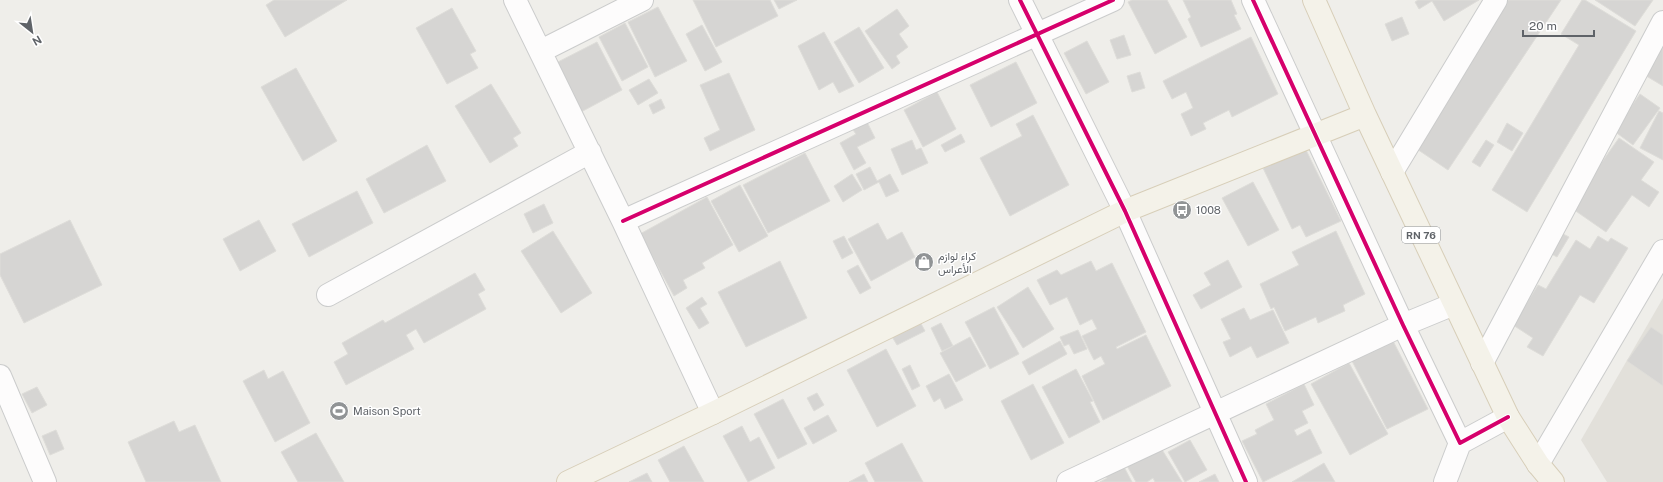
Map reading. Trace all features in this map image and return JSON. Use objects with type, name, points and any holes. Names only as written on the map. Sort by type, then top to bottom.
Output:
[{"type":"main road","name":"RN 76","points":[[1314,0],[1365,115],[1508,417],[1541,473],[1553,482]]},
{"type":"main road","points":[[568,482],[713,413],[1125,211],[1365,115]]},
{"type":"street","points":[[515,0],[590,152],[713,413]]},
{"type":"street","points":[[541,51],[642,0]]},
{"type":"street","points":[[1020,0],[1125,211],[1214,415],[1246,482]]},
{"type":"street","points":[[623,221],[1113,0]]},
{"type":"street","points":[[1253,0],[1403,326],[1460,443]]},
{"type":"street","points":[[1392,172],[1496,0]]},
{"type":"street","points":[[1482,363],[1663,22]]},
{"type":"street","points":[[328,295],[590,152]]},
{"type":"street","points":[[1541,473],[1663,251]]},
{"type":"street","points":[[1068,482],[1403,326],[1454,304]]},
{"type":"street","points":[[0,376],[45,482]]},
{"type":"street","points":[[1445,482],[1460,443],[1508,417]]},
{"type":"shaded area","points":[[1663,298],[1663,482],[1607,482],[1581,440]]},
{"type":"building","points":[[274,0],[347,0],[285,37],[266,5]]},
{"type":"building","points":[[693,0],[770,0],[778,16],[716,47]]},
{"type":"building","points":[[774,0],[797,0],[779,9]]},
{"type":"building","points":[[1132,0],[1167,0],[1187,37],[1155,54],[1128,2]]},
{"type":"building","points":[[1183,0],[1231,0],[1237,14],[1234,15],[1241,29],[1201,47],[1188,19],[1191,17]]},
{"type":"building","points":[[1418,0],[1479,0],[1444,21],[1432,1],[1419,9],[1415,2]]},
{"type":"building","points":[[1508,0],[1561,0],[1448,170],[1411,145]]},
{"type":"building","points":[[1582,0],[1585,0],[1636,31],[1527,212],[1492,190],[1579,45],[1561,34]]},
{"type":"building","points":[[1595,0],[1653,0],[1635,26]]},
{"type":"building","points":[[658,7],[687,61],[655,77],[628,22]]},
{"type":"building","points":[[452,8],[476,51],[470,54],[478,68],[447,84],[416,28]]},
{"type":"building","points":[[897,9],[909,26],[899,34],[908,47],[896,56],[900,63],[892,69],[865,31]]},
{"type":"building","points":[[1402,17],[1409,34],[1392,41],[1385,24]]},
{"type":"building","points":[[625,23],[648,67],[622,81],[599,37]]},
{"type":"building","points":[[702,25],[722,62],[705,71],[686,34]]},
{"type":"building","points":[[859,27],[884,68],[859,83],[834,42]]},
{"type":"building","points":[[824,32],[854,86],[839,93],[833,82],[819,90],[798,46]]},
{"type":"building","points":[[1124,35],[1131,55],[1117,59],[1110,40]]},
{"type":"building","points":[[1251,37],[1278,94],[1232,117],[1229,110],[1203,123],[1206,129],[1191,136],[1181,114],[1193,108],[1186,92],[1172,99],[1163,81]]},
{"type":"building","points":[[1087,41],[1109,82],[1086,94],[1064,53]]},
{"type":"building","points":[[597,42],[622,90],[581,112],[556,63]]},
{"type":"building","points":[[1663,44],[1663,86],[1643,74]]},
{"type":"building","points":[[1016,62],[1037,103],[991,127],[970,85]]},
{"type":"building","points":[[296,68],[337,141],[303,161],[261,87]]},
{"type":"building","points":[[1140,72],[1145,88],[1132,92],[1127,76]]},
{"type":"building","points":[[729,73],[755,130],[710,151],[704,138],[720,130],[700,85]]},
{"type":"building","points":[[649,79],[658,93],[638,105],[629,90]]},
{"type":"building","points":[[491,84],[521,133],[513,138],[518,146],[490,163],[455,106]]},
{"type":"building","points":[[937,92],[956,129],[923,147],[904,110]]},
{"type":"building","points":[[1640,94],[1660,108],[1633,145],[1614,131]]},
{"type":"building","points":[[661,99],[665,108],[653,114],[649,105]]},
{"type":"building","points":[[1659,111],[1663,113],[1663,160],[1640,148]]},
{"type":"building","points":[[1033,115],[1069,185],[1010,216],[980,158],[1022,136],[1016,124]]},
{"type":"building","points":[[867,122],[875,138],[857,147],[866,163],[854,170],[840,143],[856,134],[853,130]]},
{"type":"building","points":[[1507,123],[1523,133],[1512,151],[1497,142]]},
{"type":"building","points":[[961,134],[965,142],[945,152],[941,145]]},
{"type":"building","points":[[1619,138],[1654,162],[1641,180],[1659,192],[1649,207],[1632,195],[1606,232],[1570,207]]},
{"type":"building","points":[[912,140],[916,150],[921,148],[928,163],[902,175],[891,149]]},
{"type":"building","points":[[1486,140],[1494,145],[1480,167],[1472,162]]},
{"type":"building","points":[[427,145],[446,181],[384,213],[366,179]]},
{"type":"building","points":[[1305,148],[1341,221],[1306,237],[1300,225],[1292,229],[1263,168]]},
{"type":"building","points":[[805,153],[830,201],[768,233],[743,185]]},
{"type":"building","points":[[870,167],[877,181],[890,174],[899,191],[886,197],[879,182],[864,190],[856,174]]},
{"type":"building","points":[[852,174],[862,190],[843,202],[834,186]]},
{"type":"building","points":[[1253,182],[1279,230],[1248,246],[1222,198]]},
{"type":"building","points":[[740,185],[768,236],[739,252],[711,201]]},
{"type":"building","points":[[357,191],[373,223],[309,257],[292,224]]},
{"type":"building","points":[[707,197],[733,245],[702,263],[705,268],[683,280],[687,288],[674,296],[640,234]]},
{"type":"building","points":[[544,204],[553,223],[533,233],[524,214]]},
{"type":"building","points":[[70,220],[102,285],[24,323],[0,275],[0,254]]},
{"type":"building","points":[[259,220],[276,251],[240,271],[223,239]]},
{"type":"building","points":[[878,223],[887,240],[902,232],[915,257],[871,281],[848,239]]},
{"type":"building","points":[[1555,230],[1569,237],[1557,257],[1544,250]]},
{"type":"building","points":[[553,231],[592,293],[561,313],[521,251]]},
{"type":"building","points":[[1336,231],[1365,294],[1343,305],[1345,311],[1318,323],[1316,317],[1285,331],[1274,307],[1271,309],[1260,284],[1299,265],[1292,252]]},
{"type":"building","points":[[844,236],[853,253],[842,259],[833,241]]},
{"type":"building","points":[[1598,236],[1608,242],[1611,238],[1628,248],[1594,303],[1580,295],[1543,356],[1527,347],[1533,338],[1513,325],[1538,285],[1546,289],[1576,240],[1590,249]]},
{"type":"building","points":[[1228,260],[1242,287],[1201,309],[1193,295],[1211,285],[1204,273]]},
{"type":"building","points":[[780,261],[807,318],[746,347],[718,292]]},
{"type":"building","points":[[1091,261],[1096,271],[1112,263],[1146,332],[1116,347],[1117,349],[1146,335],[1171,386],[1103,420],[1082,376],[1105,364],[1101,356],[1094,360],[1082,336],[1097,329],[1092,319],[1080,325],[1067,297],[1050,305],[1037,280],[1057,270],[1061,275]]},
{"type":"building","points":[[858,265],[871,288],[860,294],[847,271]]},
{"type":"building","points":[[475,273],[485,290],[478,294],[486,309],[424,343],[416,329],[406,335],[414,349],[346,385],[334,362],[348,354],[342,343],[383,320],[385,323]]},
{"type":"building","points":[[1028,287],[1054,329],[1023,348],[997,307]]},
{"type":"building","points":[[702,297],[707,304],[700,308],[709,323],[699,329],[686,308]]},
{"type":"building","points":[[994,307],[1019,354],[990,369],[965,322]]},
{"type":"building","points":[[1244,308],[1250,320],[1273,310],[1289,343],[1257,358],[1251,346],[1230,357],[1223,342],[1231,339],[1221,319]]},
{"type":"building","points":[[919,320],[925,331],[897,345],[891,335]]},
{"type":"building","points":[[941,323],[953,346],[942,351],[931,328]]},
{"type":"building","points":[[1651,327],[1663,335],[1663,386],[1627,361]]},
{"type":"building","points":[[1078,330],[1087,349],[1074,354],[1069,344],[1064,346],[1060,337]]},
{"type":"building","points":[[970,337],[986,366],[956,382],[940,353]]},
{"type":"building","points":[[1392,339],[1428,409],[1387,429],[1351,359]]},
{"type":"building","points":[[1060,341],[1067,354],[1029,375],[1022,362]]},
{"type":"building","points":[[886,349],[916,406],[877,427],[847,370]]},
{"type":"building","points":[[1349,363],[1388,434],[1350,455],[1311,384]]},
{"type":"building","points":[[910,365],[920,386],[912,390],[902,369]]},
{"type":"building","points":[[1076,369],[1093,401],[1090,402],[1100,422],[1069,438],[1042,387]]},
{"type":"building","points":[[264,370],[268,379],[283,371],[310,423],[275,442],[243,381]]},
{"type":"building","points":[[949,374],[963,400],[945,409],[940,398],[934,402],[926,386]]},
{"type":"building","points":[[1033,384],[1064,443],[1031,460],[1001,401]]},
{"type":"building","points":[[1304,384],[1314,405],[1302,411],[1308,423],[1294,430],[1297,436],[1310,429],[1322,453],[1263,482],[1242,441],[1257,434],[1255,430],[1274,420],[1266,404]]},
{"type":"building","points":[[37,387],[47,405],[32,413],[22,394]]},
{"type":"building","points":[[817,393],[824,405],[814,411],[807,398]]},
{"type":"building","points":[[783,399],[807,444],[778,459],[754,414]]},
{"type":"building","points":[[828,415],[837,431],[813,444],[804,428]]},
{"type":"building","points":[[174,421],[179,432],[195,425],[221,482],[146,482],[128,442]]},
{"type":"building","points":[[742,426],[750,442],[759,437],[775,468],[748,482],[723,436]]},
{"type":"building","points":[[56,430],[64,449],[50,455],[42,436]]},
{"type":"building","points":[[316,433],[344,482],[298,482],[281,452]]},
{"type":"building","points":[[1190,440],[1207,470],[1185,482],[1168,452]]},
{"type":"building","points":[[902,443],[923,482],[875,482],[865,463]]},
{"type":"building","points":[[684,446],[704,482],[670,482],[658,460]]},
{"type":"building","points":[[1161,448],[1182,482],[1155,482],[1153,478],[1147,482],[1136,482],[1126,464]]},
{"type":"building","points":[[1324,463],[1335,482],[1292,482]]},
{"type":"building","points":[[1123,465],[1132,482],[1100,482],[1107,478],[1104,474]]},
{"type":"building","points":[[647,473],[652,482],[629,482]]},
{"type":"building","points":[[864,474],[868,482],[849,482]]},
{"type":"building","points":[[1215,474],[1219,482],[1199,482]]},
{"type":"cycle path","points":[[1020,0],[1125,211],[1246,482]]},
{"type":"cycle path","points":[[623,221],[1113,0]]},
{"type":"cycle path","points":[[1253,0],[1403,325],[1460,443],[1508,417]]},
{"type":"place","name":"1008","points":[[1182,210]]},
{"type":"place","name":"كراء لوازم الأعراس","points":[[924,262]]},
{"type":"place","name":"Maison Sport","points":[[339,411]]}]
